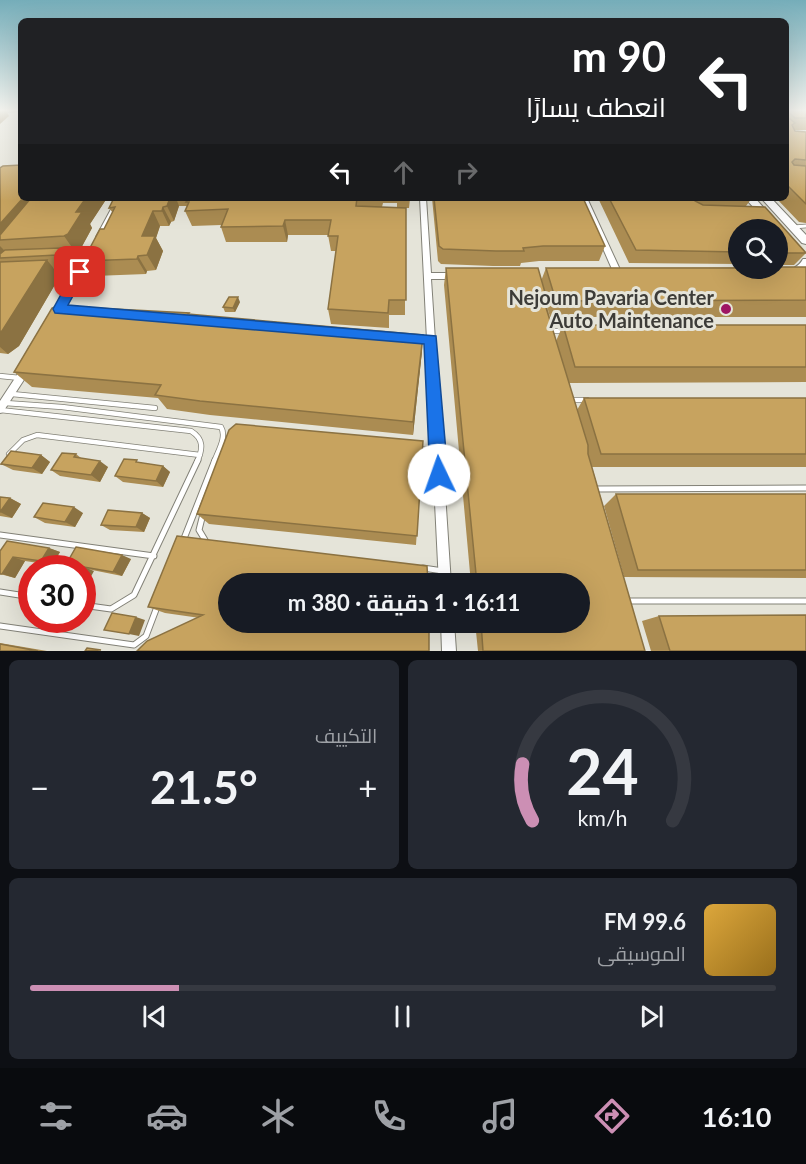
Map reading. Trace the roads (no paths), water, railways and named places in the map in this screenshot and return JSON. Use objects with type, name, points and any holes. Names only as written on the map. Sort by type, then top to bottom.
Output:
[{"type":"main road","points":[[752,201],[766,219]]},
{"type":"main road","points":[[769,201],[806,241]]},
{"type":"street","points":[[54,319],[118,201]]},
{"type":"street","points":[[423,201],[444,571]]},
{"type":"street","points":[[585,201],[620,276]]},
{"type":"street","points":[[802,276],[786,273],[800,269],[804,259]]},
{"type":"street","points":[[609,276],[631,275]]},
{"type":"street","points":[[427,276],[463,276]]},
{"type":"street","points":[[60,309],[71,310]]},
{"type":"street","points":[[419,338],[431,339]]},
{"type":"street","points":[[1,407],[32,358]]},
{"type":"street","points":[[448,633],[449,651]]},
{"type":"lane","points":[[793,227],[806,226]]},
{"type":"lane","points":[[57,257],[88,256]]},
{"type":"lane","points":[[46,273],[80,272]]},
{"type":"lane","points":[[546,320],[552,342]]},
{"type":"lane","points":[[549,331],[572,331]]},
{"type":"lane","points":[[0,376],[21,378]]},
{"type":"lane","points":[[11,393],[155,408]]},
{"type":"lane","points":[[570,411],[567,400],[591,400]]},
{"type":"lane","points":[[1,407],[191,431],[202,442],[200,455],[139,588],[127,602],[111,609],[96,607]]},
{"type":"lane","points":[[1,407],[74,408],[221,427],[224,439],[180,549]]},
{"type":"lane","points":[[7,457],[23,440],[37,435],[200,455]]},
{"type":"lane","points":[[414,449],[438,451]]},
{"type":"lane","points":[[594,500],[591,489],[806,488]]},
{"type":"lane","points":[[207,505],[199,530],[203,539],[212,543]]},
{"type":"lane","points":[[0,535],[154,555]]},
{"type":"lane","points":[[421,568],[444,571]]},
{"type":"lane","points":[[0,592],[18,595]]},
{"type":"lane","points":[[621,601],[806,601]]},
{"type":"lane","points":[[0,626],[134,645],[146,636],[159,603]]},
{"type":"place","name":"Nejoum Pavaria Center Auto Maintenance","points":[[726,309]]}]
